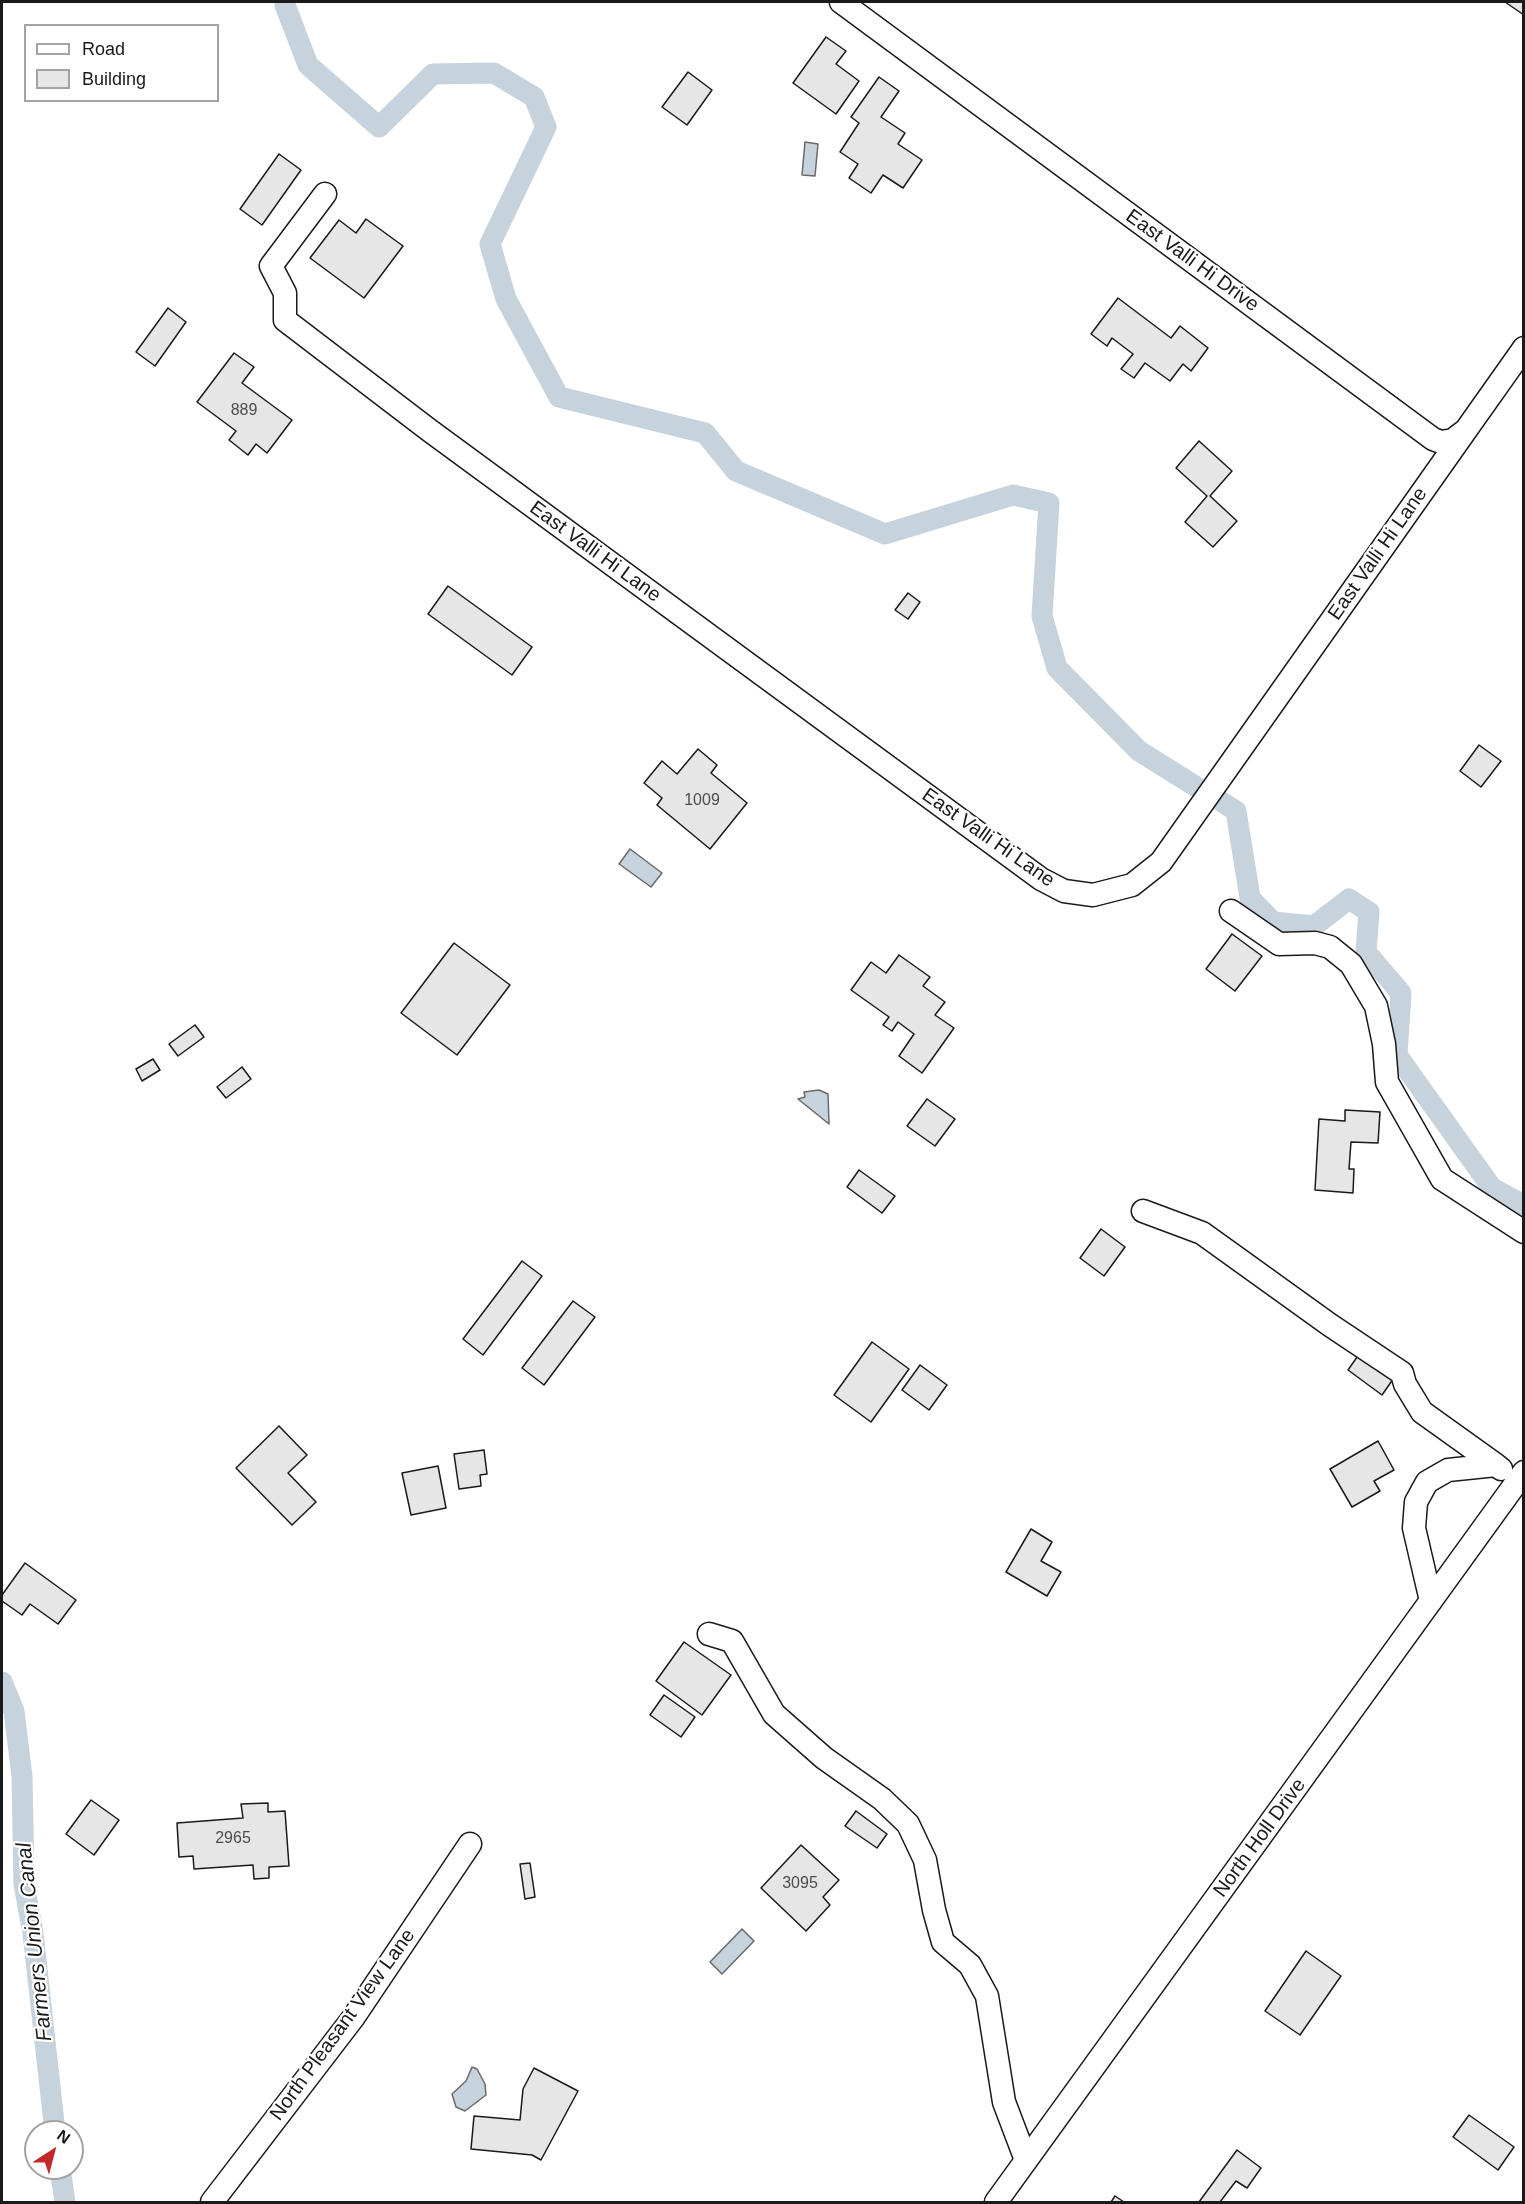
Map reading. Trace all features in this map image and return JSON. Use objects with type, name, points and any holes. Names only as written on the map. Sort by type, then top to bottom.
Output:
[{"type":"street","name":"East Valli Hi Drive","points":[[841,2],[1433,439],[1442,442],[1453,440],[1466,430]]},
{"type":"street","name":"East Valli Hi Lane","points":[[325,194],[271,266],[285,293],[285,320],[429,430],[1041,879],[1064,891],[1093,895],[1132,885],[1161,862],[1466,430]]},
{"type":"street","points":[[1466,430],[1524,348]]},
{"type":"street","points":[[1231,911],[1279,944],[1315,943],[1330,947],[1351,964],[1376,1006],[1384,1044],[1387,1082],[1442,1179],[1524,1232]]},
{"type":"street","points":[[1143,1211],[1202,1233],[1330,1325],[1402,1373],[1405,1384],[1422,1412],[1496,1465],[1520,1477]]},
{"type":"street","points":[[1431,1601],[1414,1528],[1416,1502],[1427,1482],[1448,1470],[1496,1465]]},
{"type":"street","name":"North Holl Drive","points":[[996,2202],[1520,1477]]},
{"type":"street","points":[[709,1634],[732,1641],[774,1714],[824,1758],[882,1799],[908,1824],[925,1860],[934,1910],[943,1942],[970,1965],[987,1996],[1004,2102],[1026,2160]]},
{"type":"street","name":"North Pleasant View Lane","points":[[212,2202],[353,2018],[470,1844]]},
{"type":"shaded area","points":[[805,142],[818,144],[815,176],[802,175]]},
{"type":"shaded area","points":[[630,849],[662,873],[651,887],[619,864]]},
{"type":"shaded area","points":[[819,1090],[828,1094],[829,1124],[798,1099],[805,1097],[804,1092]]},
{"type":"shaded area","points":[[742,1929],[754,1941],[722,1974],[710,1962]]},
{"type":"shaded area","points":[[472,2067],[477,2069],[485,2084],[486,2095],[465,2111],[456,2107],[452,2094],[466,2081]]},
{"type":"building","points":[[1505,2],[1524,2],[1524,15]]},
{"type":"building","points":[[826,37],[846,51],[836,64],[859,81],[836,114],[793,83]]},
{"type":"building","points":[[688,72],[712,90],[687,125],[662,107]]},
{"type":"building","points":[[879,77],[899,91],[881,117],[905,133],[898,144],[922,160],[903,188],[883,175],[871,193],[849,178],[858,164],[840,152],[859,123],[851,117]]},
{"type":"building","points":[[279,154],[301,170],[262,225],[240,209]]},
{"type":"building","points":[[366,219],[403,246],[364,298],[310,258],[339,220],[356,233]]},
{"type":"building","points":[[1118,298],[1171,338],[1180,326],[1208,348],[1191,371],[1183,364],[1170,381],[1145,363],[1134,378],[1121,369],[1133,354],[1112,338],[1107,346],[1091,334]]},
{"type":"building","points":[[168,308],[186,322],[155,366],[136,352]]},
{"type":"building","points":[[234,353],[254,367],[242,383],[292,420],[267,453],[256,444],[248,455],[229,440],[236,431],[197,402]]},
{"type":"building","points":[[1199,441],[1232,471],[1210,496],[1237,521],[1213,547],[1185,522],[1207,496],[1176,468]]},
{"type":"building","points":[[448,586],[532,647],[512,675],[428,614]]},
{"type":"building","points":[[908,593],[920,602],[908,619],[895,610]]},
{"type":"building","points":[[1479,745],[1501,761],[1481,787],[1460,771]]},
{"type":"building","points":[[698,749],[717,765],[711,773],[747,803],[710,849],[657,805],[662,798],[644,783],[662,761],[677,774]]},
{"type":"building","points":[[1232,934],[1262,956],[1235,991],[1206,969]]},
{"type":"building","points":[[454,943],[510,985],[457,1055],[401,1013]]},
{"type":"building","points":[[899,955],[930,977],[923,986],[945,1002],[935,1015],[954,1028],[922,1073],[899,1056],[914,1034],[898,1022],[892,1031],[883,1025],[889,1017],[851,990],[871,962],[886,973]]},
{"type":"building","points":[[195,1025],[204,1037],[178,1056],[169,1044]]},
{"type":"building","points":[[153,1059],[160,1070],[142,1081],[136,1069]]},
{"type":"building","points":[[242,1067],[251,1079],[226,1098],[217,1087]]},
{"type":"building","points":[[927,1099],[955,1119],[935,1146],[907,1126]]},
{"type":"building","points":[[1345,1110],[1380,1112],[1378,1143],[1351,1142],[1349,1169],[1354,1169],[1353,1193],[1315,1190],[1319,1119],[1345,1121]]},
{"type":"building","points":[[859,1170],[895,1196],[882,1213],[847,1187]]},
{"type":"building","points":[[1101,1229],[1125,1247],[1104,1276],[1080,1258]]},
{"type":"building","points":[[522,1261],[542,1276],[483,1355],[463,1339]]},
{"type":"building","points":[[573,1301],[595,1317],[544,1385],[522,1368]]},
{"type":"building","points":[[872,1342],[909,1369],[871,1422],[834,1395]]},
{"type":"building","points":[[1362,1350],[1396,1375],[1382,1395],[1348,1370]]},
{"type":"building","points":[[920,1365],[947,1385],[929,1410],[902,1390]]},
{"type":"building","points":[[279,1426],[307,1455],[288,1473],[316,1502],[292,1525],[236,1468]]},
{"type":"building","points":[[1378,1441],[1394,1470],[1374,1481],[1380,1491],[1352,1507],[1330,1469]]},
{"type":"building","points":[[484,1450],[487,1474],[480,1475],[481,1486],[459,1489],[454,1454]]},
{"type":"building","points":[[438,1466],[446,1508],[411,1515],[402,1473]]},
{"type":"building","points":[[1031,1529],[1052,1542],[1041,1561],[1061,1572],[1047,1596],[1006,1572]]},
{"type":"building","points":[[25,1563],[76,1600],[58,1624],[30,1604],[22,1615],[2,1601],[2,1595]]},
{"type":"building","points":[[684,1642],[731,1675],[702,1715],[656,1681]]},
{"type":"building","points":[[664,1695],[695,1717],[681,1737],[650,1715]]},
{"type":"building","points":[[91,1800],[119,1820],[94,1855],[66,1834]]},
{"type":"building","points":[[268,1803],[268,1812],[285,1811],[289,1866],[269,1867],[269,1878],[254,1879],[253,1865],[194,1869],[193,1856],[179,1857],[177,1823],[243,1818],[241,1804]]},
{"type":"building","points":[[856,1811],[887,1834],[877,1848],[845,1826]]},
{"type":"building","points":[[801,1845],[839,1880],[823,1897],[830,1905],[806,1931],[761,1888]]},
{"type":"building","points":[[530,1863],[535,1897],[525,1899],[520,1864]]},
{"type":"building","points":[[1306,1951],[1341,1976],[1300,2035],[1265,2011]]},
{"type":"building","points":[[534,2068],[578,2091],[541,2160],[532,2155],[471,2149],[474,2116],[520,2120],[523,2089]]},
{"type":"building","points":[[1469,2115],[1514,2147],[1498,2170],[1453,2137]]},
{"type":"building","points":[[1237,2150],[1261,2168],[1247,2188],[1236,2181],[1220,2202],[1199,2202]]},
{"type":"building","points":[[1115,2196],[1124,2202],[1111,2202]]},
{"type":"waterway","points":[[285,5],[308,65],[379,127],[433,74],[494,73],[534,97],[546,127],[490,244],[506,299],[559,397],[705,433],[736,471],[885,534],[1013,495],[1049,503],[1042,616],[1057,668],[1139,751],[1195,786]]},
{"type":"waterway","points":[[1222,802],[1236,811],[1250,898],[1273,922],[1314,926],[1349,899],[1369,912],[1366,952],[1401,993],[1397,1055],[1492,1188],[1524,1205]]},
{"type":"waterway","name":"Farmers Union Canal","points":[[2,1682],[14,1711],[22,1776],[24,1884],[33,1933],[54,2120]]},
{"type":"waterway","name":"Farmers Union Canal","points":[[62,2180],[65,2202]]}]
